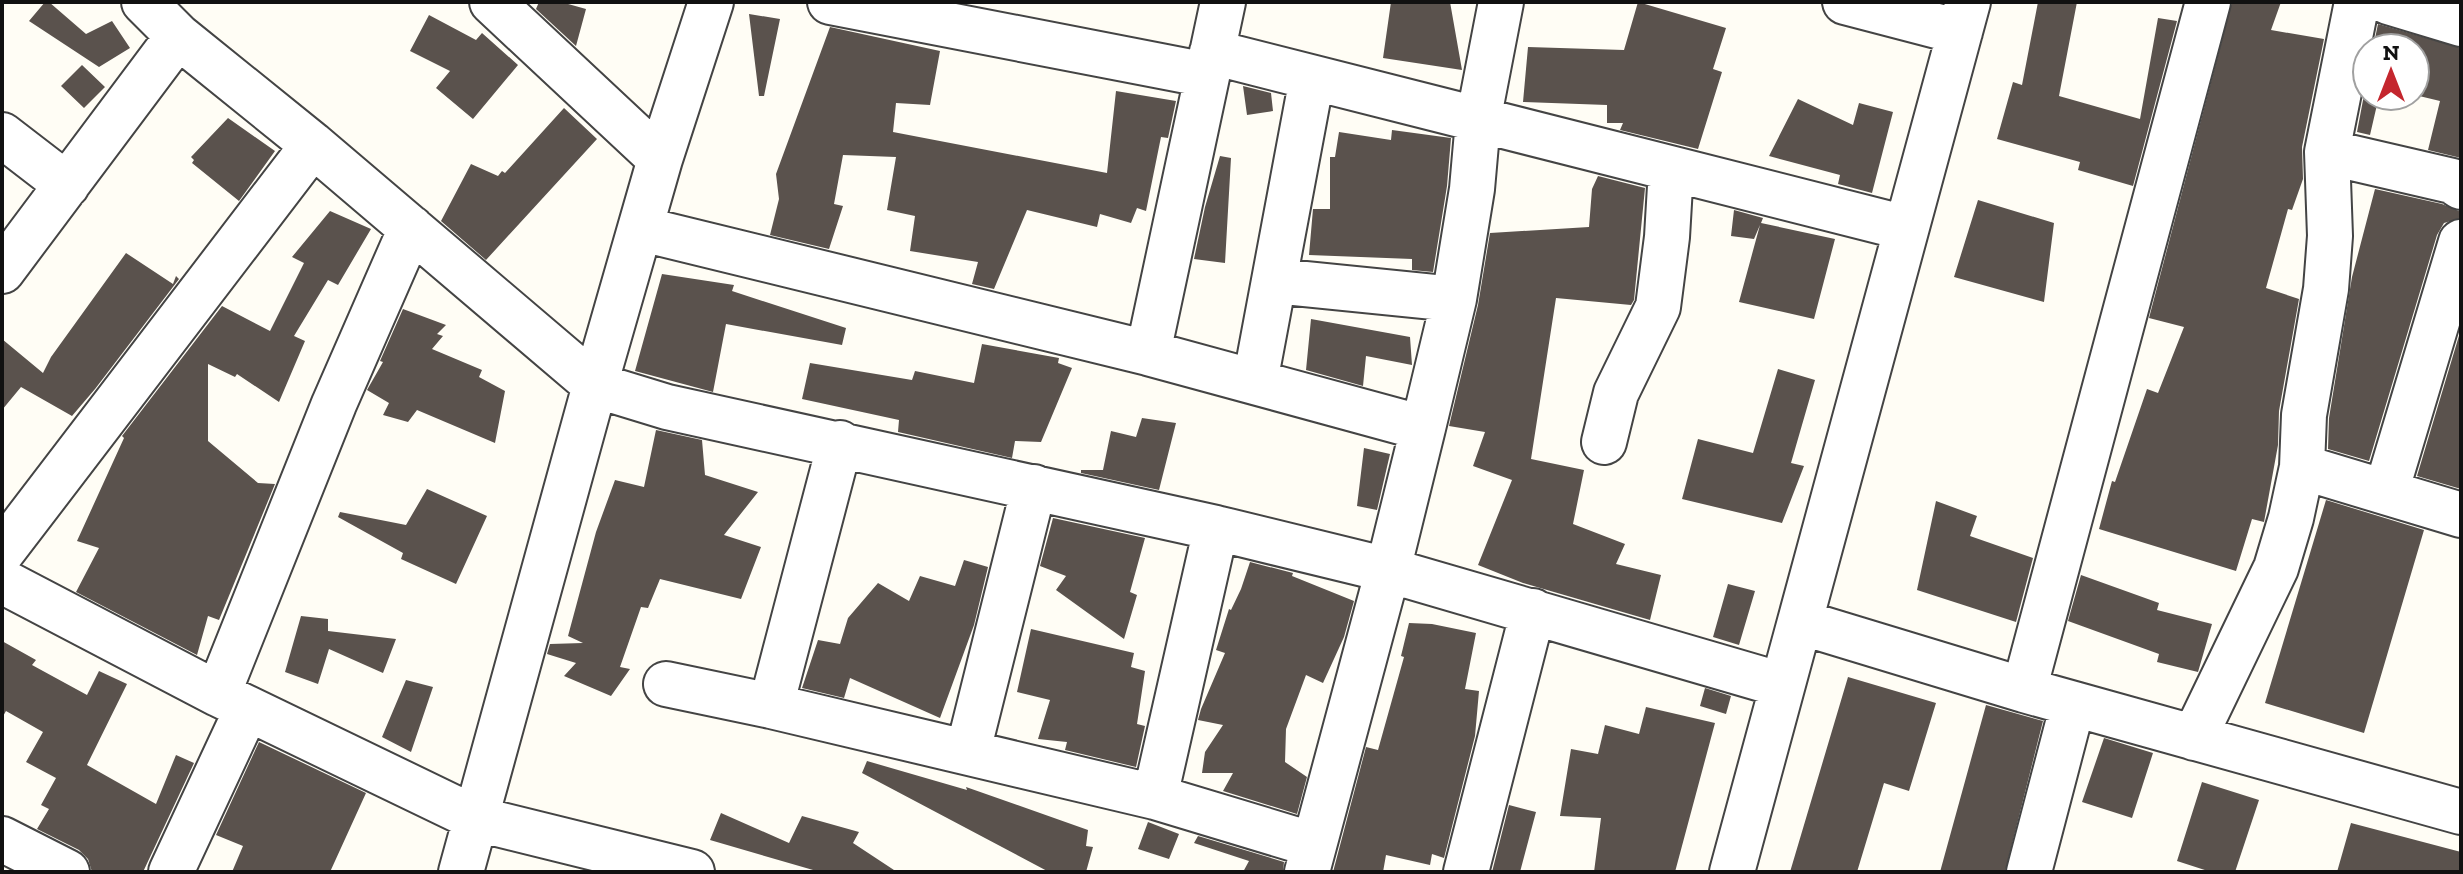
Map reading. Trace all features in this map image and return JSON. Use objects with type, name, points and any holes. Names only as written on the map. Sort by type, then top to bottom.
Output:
[{"type":"street","points":[[144,2],[178,36],[313,145],[595,385],[667,407],[1216,528],[1388,570],[1782,685]]},
{"type":"street","points":[[492,2],[660,159]]},
{"type":"street","points":[[461,872],[595,385],[660,159],[711,2]]},
{"type":"street","points":[[830,2],[1312,78],[1906,228]]},
{"type":"street","points":[[1148,353],[1223,2]]},
{"type":"street","points":[[666,684],[968,751],[1155,797],[1310,859],[1388,570],[1454,299],[1472,189],[1478,121],[1501,2]]},
{"type":"street","points":[[1732,872],[1964,17],[1845,2]]},
{"type":"street","points":[[2024,690],[2208,2]]},
{"type":"street","points":[[2194,738],[2276,568],[2291,518],[2302,467],[2304,415],[2320,332],[2329,249],[2327,152],[2357,2]]},
{"type":"street","points":[[2388,2],[2461,24]]},
{"type":"street","points":[[2,271],[178,36]]},
{"type":"street","points":[[1255,382],[1312,78]]},
{"type":"street","points":[[2,135],[67,185]]},
{"type":"street","points":[[2,552],[313,145]]},
{"type":"street","points":[[2327,152],[2452,181],[2461,187]]},
{"type":"street","points":[[1604,442],[1616,393],[1658,307],[1671,169]]},
{"type":"street","points":[[171,872],[334,404],[411,228]]},
{"type":"street","points":[[642,229],[1148,353],[1423,428]]},
{"type":"street","points":[[2386,492],[2461,242]]},
{"type":"street","points":[[1275,281],[1454,299]]},
{"type":"street","points":[[771,706],[840,443]]},
{"type":"street","points":[[2302,467],[2461,515]]},
{"type":"street","points":[[968,751],[1034,487]]},
{"type":"street","points":[[1155,797],[1216,528]]},
{"type":"street","points":[[2,581],[232,701],[477,819],[638,866],[692,872]]},
{"type":"street","points":[[1466,872],[1533,611]]},
{"type":"street","points":[[1800,622],[2024,690],[2461,812]]},
{"type":"street","points":[[2029,872],[2073,704]]},
{"type":"street","points":[[2,839],[67,872]]},
{"type":"building","points":[[45,2],[49,2],[86,34],[112,21],[130,48],[99,67],[29,21]]},
{"type":"building","points":[[539,2],[561,2],[586,9],[576,46],[536,9]]},
{"type":"building","points":[[1391,2],[1450,2],[1462,70],[1383,58]]},
{"type":"building","points":[[1638,2],[1726,28],[1713,69],[1722,72],[1698,149],[1620,130],[1623,123],[1607,123],[1607,105],[1523,102],[1528,47],[1624,50]]},
{"type":"building","points":[[2038,2],[2077,2],[2059,96],[2140,119],[2158,18],[2177,21],[2133,186],[2078,170],[2080,162],[1997,139],[2013,82],[2022,85]]},
{"type":"building","points":[[2232,2],[2281,2],[2271,30],[2324,39],[2302,147],[2303,179],[2292,210],[2288,209],[2266,288],[2299,299],[2279,411],[2278,445],[2264,522],[2252,519],[2236,571],[2099,529],[2112,481],[2115,482],[2147,389],[2158,393],[2184,327],[2149,318]]},
{"type":"building","points":[[749,14],[780,19],[764,96],[759,96]]},
{"type":"building","points":[[429,15],[476,40],[482,33],[518,65],[473,119],[436,88],[450,71],[410,51]]},
{"type":"building","points":[[2378,24],[2406,32],[2376,32]]},
{"type":"building","points":[[830,27],[940,51],[930,105],[896,103],[893,132],[1107,173],[1116,91],[1176,101],[1168,138],[1161,137],[1146,211],[1137,208],[1131,223],[1100,214],[1097,227],[1027,210],[994,289],[972,284],[978,262],[910,251],[915,216],[887,210],[896,157],[843,155],[834,204],[843,206],[829,249],[770,235],[779,199],[776,174]]},
{"type":"building","points":[[2431,39],[2461,48],[2461,158],[2428,150],[2440,101],[2431,99]]},
{"type":"building","points":[[82,65],[105,87],[84,108],[61,86]]},
{"type":"building","points":[[1243,86],[1271,93],[1273,111],[1247,115]]},
{"type":"building","points":[[1798,99],[1853,125],[1859,103],[1893,112],[1872,193],[1838,184],[1840,175],[1769,156]]},
{"type":"building","points":[[564,108],[597,139],[486,260],[441,221],[471,164],[498,176],[502,171],[505,173]]},
{"type":"building","points":[[2361,112],[2375,112],[2370,135],[2357,132]]},
{"type":"building","points":[[228,118],[275,151],[239,201],[192,163],[194,160],[191,157]]},
{"type":"building","points":[[1392,130],[1451,138],[1447,186],[1433,272],[1412,270],[1412,259],[1309,255],[1313,209],[1330,209],[1330,157],[1335,157],[1339,132],[1391,140]]},
{"type":"building","points":[[1220,156],[1231,158],[1225,263],[1194,259]]},
{"type":"building","points":[[1598,176],[1645,188],[1634,300],[1631,305],[1556,298],[1531,459],[1584,470],[1573,524],[1625,544],[1616,564],[1661,575],[1650,620],[1523,583],[1478,565],[1512,480],[1473,466],[1485,432],[1449,426],[1478,305],[1490,233],[1589,227],[1592,189]]},
{"type":"building","points":[[2375,189],[2442,204],[2461,212],[2461,218],[2444,223],[2437,235],[2369,461],[2328,449],[2329,418],[2352,277]]},
{"type":"building","points":[[1978,200],[2054,223],[2044,302],[1954,277]]},
{"type":"building","points":[[1734,210],[1763,218],[1761,223],[1835,239],[1814,319],[1739,302],[1760,225],[1754,239],[1731,236]]},
{"type":"building","points":[[330,211],[371,229],[338,285],[328,280],[294,336],[305,341],[279,402],[237,374],[235,377],[208,364],[208,441],[258,483],[275,484],[219,620],[208,616],[197,655],[76,592],[99,548],[77,541],[124,438],[122,436],[222,306],[270,331],[304,263],[292,257]]},
{"type":"building","points":[[126,253],[173,284],[176,276],[179,279],[95,389],[72,416],[21,387],[2,410],[2,339],[43,373],[51,357]]},
{"type":"building","points":[[662,274],[734,285],[732,291],[846,328],[842,345],[726,324],[713,392],[635,371]]},
{"type":"building","points":[[403,309],[446,325],[437,334],[443,336],[432,349],[482,370],[479,377],[505,391],[495,443],[417,410],[408,422],[383,415],[389,403],[367,390],[383,362],[380,361]]},
{"type":"building","points":[[1311,319],[1410,337],[1412,365],[1366,356],[1363,386],[1306,370]]},
{"type":"building","points":[[2461,329],[2461,489],[2417,476]]},
{"type":"building","points":[[982,344],[1059,358],[1058,363],[1072,368],[1041,442],[1015,441],[1012,458],[898,432],[899,420],[802,399],[810,363],[912,380],[915,371],[974,383]]},
{"type":"building","points":[[1778,369],[1815,380],[1791,463],[1804,466],[1782,523],[1682,499],[1698,439],[1753,453]]},
{"type":"building","points":[[1142,418],[1176,423],[1159,490],[1081,473],[1081,470],[1103,470],[1111,431],[1136,437]]},
{"type":"building","points":[[656,430],[702,440],[705,475],[758,492],[724,535],[761,547],[741,599],[660,579],[648,608],[641,607],[620,667],[630,669],[611,696],[564,676],[576,663],[547,654],[550,644],[583,643],[568,636],[596,532],[615,480],[644,487]]},
{"type":"building","points":[[1364,448],[1390,454],[1377,510],[1357,506]]},
{"type":"building","points":[[427,489],[487,516],[456,584],[401,559],[403,553],[338,517],[340,512],[406,525]]},
{"type":"building","points":[[2326,500],[2424,530],[2364,733],[2265,703]]},
{"type":"building","points":[[1936,501],[1977,516],[1970,536],[2033,558],[2016,622],[1917,590]]},
{"type":"building","points":[[1053,518],[1145,538],[1130,592],[1137,595],[1124,639],[1056,590],[1066,576],[1040,566]]},
{"type":"building","points":[[964,560],[988,567],[974,625],[940,718],[850,678],[844,698],[802,688],[818,640],[840,644],[848,618],[878,583],[909,601],[920,576],[955,586]]},
{"type":"building","points":[[1250,562],[1293,573],[1292,576],[1354,601],[1344,637],[1323,683],[1306,675],[1286,729],[1285,762],[1307,777],[1297,814],[1223,791],[1233,773],[1202,773],[1205,752],[1223,725],[1198,720],[1225,653],[1216,650],[1229,609],[1241,589]]},
{"type":"building","points":[[2081,575],[2159,603],[2157,610],[2212,624],[2198,672],[2157,662],[2159,654],[2068,621]]},
{"type":"building","points":[[1728,584],[1755,591],[1739,645],[1713,637]]},
{"type":"building","points":[[301,616],[328,619],[328,631],[396,639],[383,673],[329,649],[318,684],[285,672]]},
{"type":"building","points":[[1409,623],[1432,624],[1476,633],[1465,689],[1479,691],[1475,736],[1444,858],[1432,854],[1430,865],[1386,855],[1383,872],[1333,872],[1366,747],[1378,750],[1404,657],[1401,656]]},
{"type":"building","points":[[1031,629],[1134,653],[1131,667],[1145,671],[1137,724],[1145,726],[1136,767],[1065,750],[1067,742],[1038,739],[1050,700],[1017,692]]},
{"type":"building","points":[[2,641],[36,660],[32,665],[87,695],[99,671],[127,684],[87,765],[156,804],[176,755],[194,763],[143,872],[92,872],[88,859],[79,850],[37,829],[49,809],[41,805],[56,778],[26,762],[43,732],[6,711],[2,718]]},
{"type":"building","points":[[1848,677],[1936,703],[1909,791],[1884,783],[1857,872],[1790,872]]},
{"type":"building","points":[[406,680],[433,687],[411,752],[382,737]]},
{"type":"building","points":[[1705,688],[1731,696],[1726,714],[1700,706]]},
{"type":"building","points":[[1986,705],[2043,721],[2005,872],[1940,872]]},
{"type":"building","points":[[1646,707],[1715,723],[1675,872],[1594,872],[1601,818],[1560,816],[1571,749],[1598,754],[1605,725],[1639,734]]},
{"type":"building","points":[[2104,738],[2153,753],[2132,818],[2082,802]]},
{"type":"building","points":[[259,742],[366,793],[330,872],[232,872],[243,846],[216,835]]},
{"type":"building","points":[[867,761],[967,790],[966,787],[1088,830],[1086,846],[1093,847],[1086,872],[1049,872],[862,773]]},
{"type":"building","points":[[2202,782],[2259,800],[2235,872],[2211,872],[2177,861]]},
{"type":"building","points":[[1509,805],[1536,812],[1520,872],[1492,872]]},
{"type":"building","points":[[721,813],[789,843],[802,816],[859,832],[853,843],[897,872],[820,872],[710,840]]},
{"type":"building","points":[[1148,822],[1179,834],[1169,859],[1138,849]]},
{"type":"building","points":[[2351,823],[2461,852],[2461,872],[2337,872]]},
{"type":"building","points":[[1198,836],[1284,862],[1283,872],[1243,872],[1249,861],[1194,843]]}]
